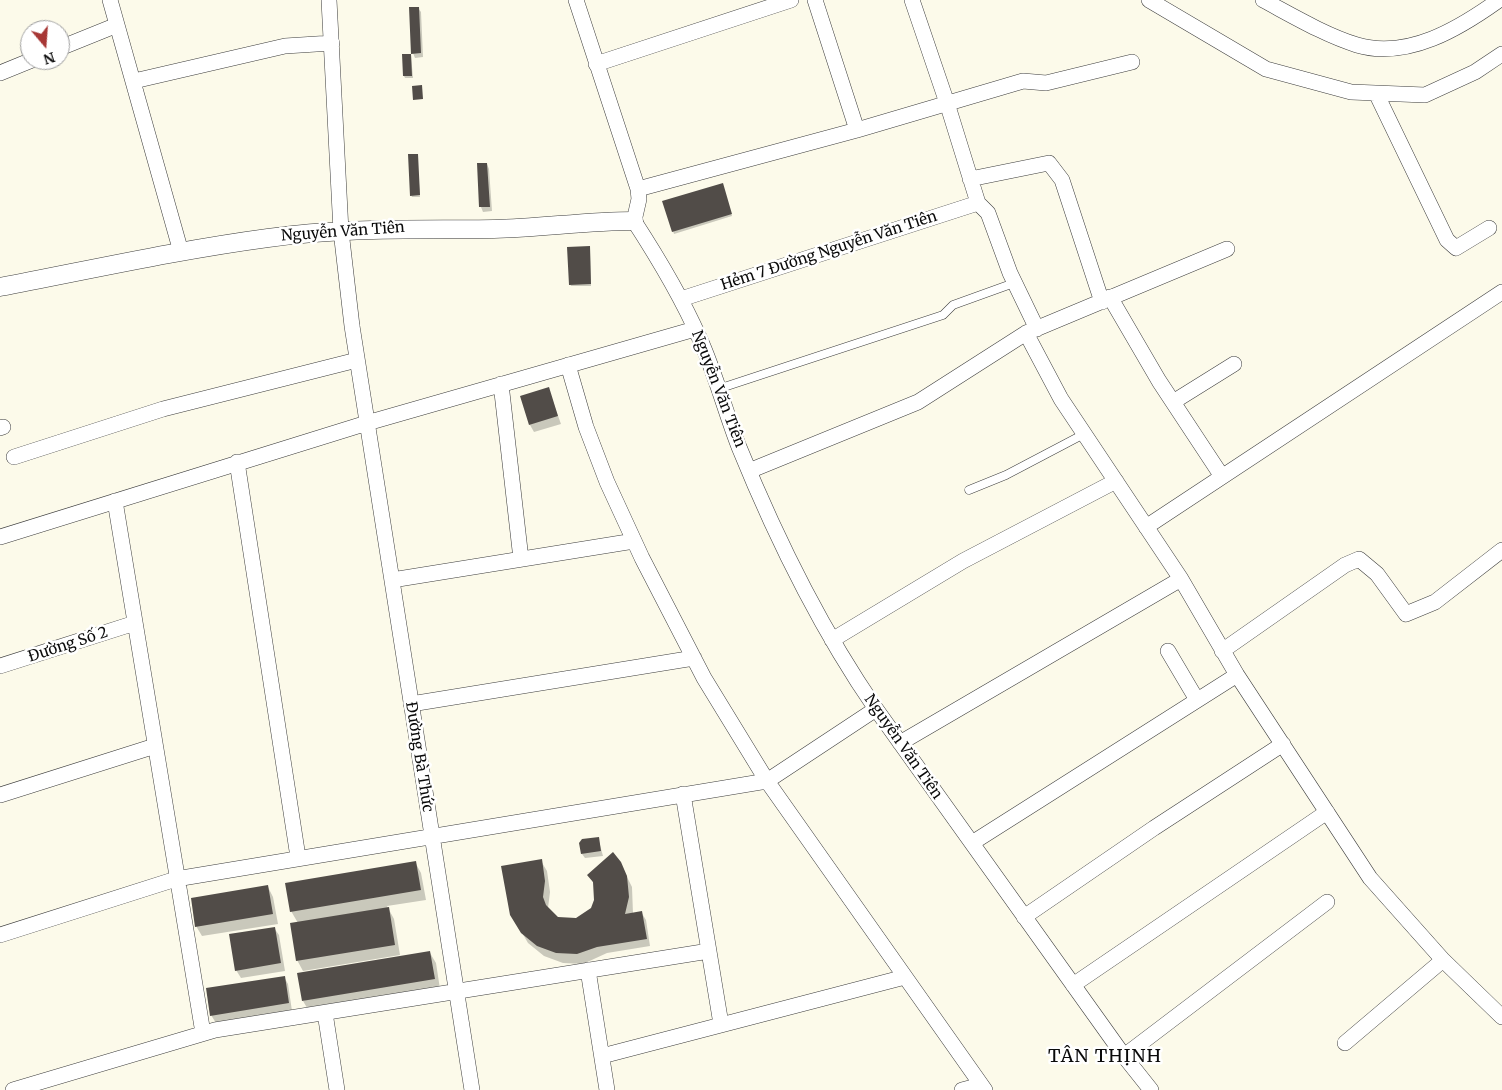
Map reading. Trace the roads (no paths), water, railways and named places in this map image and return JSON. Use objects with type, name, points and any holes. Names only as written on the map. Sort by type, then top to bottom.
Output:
[{"type":"street","points":[[110,0],[181,252]]},
{"type":"street","name":"Đường Bà Thức","points":[[329,0],[341,231],[357,360],[472,1090]]},
{"type":"street","points":[[576,0],[638,190],[639,200],[634,221]]},
{"type":"street","points":[[596,64],[791,0]]},
{"type":"street","points":[[814,0],[857,130]]},
{"type":"street","points":[[912,0],[978,203],[988,213],[1031,331],[1061,399],[1181,579],[1236,675],[1370,878],[1443,960],[1502,1017]]},
{"type":"street","points":[[1149,0],[1266,69],[1351,92],[1425,95],[1475,72],[1502,54]]},
{"type":"street","points":[[1263,0],[1358,45],[1390,49],[1419,43],[1449,32],[1499,0]]},
{"type":"street","points":[[70,44],[117,25]]},
{"type":"street","points":[[134,82],[286,46],[332,43]]},
{"type":"street","points":[[638,190],[857,130],[1023,81],[1046,83],[1132,62]]},
{"type":"street","points":[[0,73],[20,65]]},
{"type":"street","points":[[1376,93],[1447,240],[1456,248],[1489,228]]},
{"type":"street","points":[[970,179],[1049,163],[1062,180],[1106,300],[1221,475]]},
{"type":"street","name":"Hẻm 7 Đường Nguyễn Văn Tiên","points":[[680,299],[978,203]]},
{"type":"street","name":"Nguyễn Văn Tiên","points":[[0,287],[181,252],[268,238],[341,231],[406,228],[515,228],[634,221],[695,328],[749,470],[800,580],[832,640],[900,743],[1124,1056],[1151,1090]]},
{"type":"street","points":[[749,470],[918,402],[1031,331],[1227,249]]},
{"type":"street","points":[[1146,527],[1221,475],[1297,428],[1502,292]]},
{"type":"street","points":[[0,537],[237,462],[695,328]]},
{"type":"street","points":[[14,457],[163,409],[357,360]]},
{"type":"street","points":[[1173,402],[1234,364]]},
{"type":"street","points":[[568,365],[592,445],[634,541],[694,658],[767,780],[983,1087],[962,1090]]},
{"type":"street","points":[[500,384],[521,559]]},
{"type":"street","points":[[237,462],[298,857]]},
{"type":"street","points":[[832,640],[964,561],[1116,481]]},
{"type":"street","points":[[115,501],[176,879],[203,1033]]},
{"type":"street","points":[[392,580],[634,541]]},
{"type":"street","points":[[1222,651],[1345,564],[1359,559],[1377,574],[1406,614],[1435,602],[1502,550]]},
{"type":"street","points":[[900,743],[1181,579]]},
{"type":"street","name":"Đường Số 2","points":[[0,666],[135,624]]},
{"type":"street","points":[[1168,651],[1197,700]]},
{"type":"street","points":[[411,704],[694,658]]},
{"type":"street","points":[[972,843],[1236,675]]},
{"type":"street","points":[[0,935],[176,879],[298,857],[767,780],[876,709]]},
{"type":"street","points":[[1024,916],[1283,744]]},
{"type":"street","points":[[0,796],[155,746]]},
{"type":"street","points":[[683,794],[722,1024]]},
{"type":"street","points":[[1073,985],[1327,812]]},
{"type":"street","points":[[1124,1056],[1327,902]]},
{"type":"street","points":[[13,1090],[203,1033],[709,951]]},
{"type":"street","points":[[1345,1043],[1443,960]]},
{"type":"street","points":[[588,970],[607,1090]]},
{"type":"street","points":[[602,1056],[905,977]]},
{"type":"street","points":[[325,1013],[337,1090]]},
{"type":"lane","points":[[718,389],[943,315],[953,305],[1014,283]]},
{"type":"lane","points":[[969,490],[1006,475],[1084,434]]},
{"type":"district","name":"TÂN THỊNH","points":[[1105,1057]]}]
